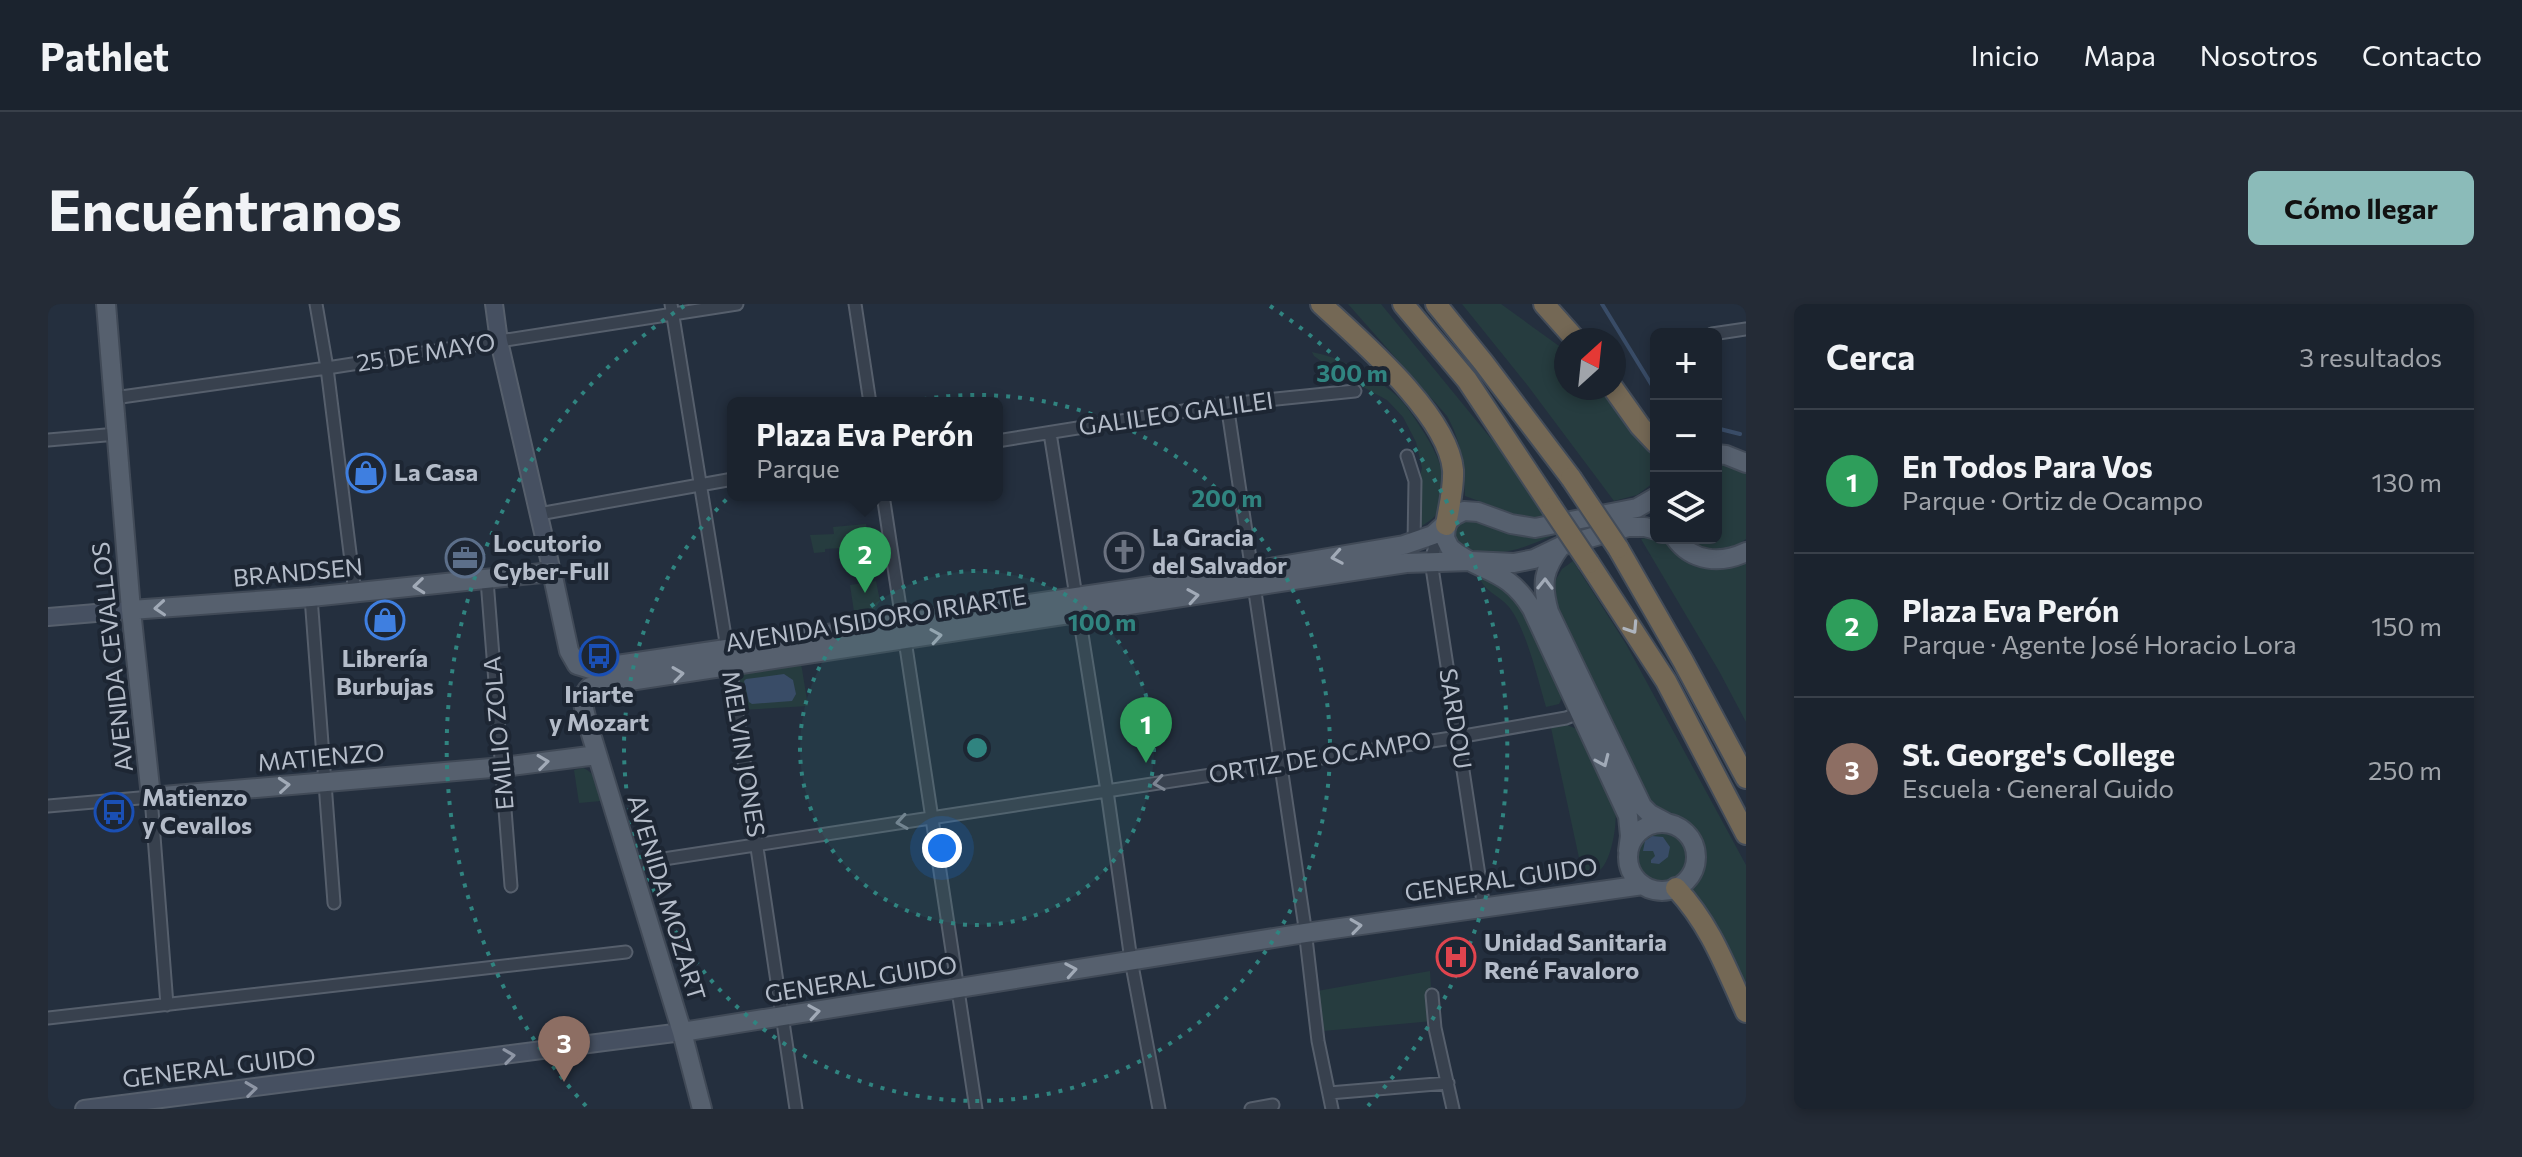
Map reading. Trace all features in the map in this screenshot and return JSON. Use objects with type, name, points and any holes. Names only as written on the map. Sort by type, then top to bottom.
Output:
[{"type":"highway","points":[[1321,304],[1402,384],[1438,429],[1449,450],[1453,470],[1443,528]]},
{"type":"highway","points":[[1403,304],[1467,380],[1666,681],[1746,834]]},
{"type":"highway","points":[[1436,304],[1571,478],[1618,548],[1746,778]]},
{"type":"highway","points":[[1544,304],[1565,328]]},
{"type":"highway","points":[[1622,400],[1650,437]]},
{"type":"highway","points":[[1676,888],[1707,928],[1746,1012]]},
{"type":"main road","name":"AVENIDA CEVALLOS","points":[[106,304],[131,610],[151,797]]},
{"type":"main road","points":[[494,304],[499,341],[552,572]]},
{"type":"main road","points":[[1722,455],[1746,463]]},
{"type":"main road","name":"AVENIDA ISIDORO IRIARTE","points":[[582,701],[586,691],[595,685],[728,658],[1254,579],[1408,551],[1443,528],[1458,513],[1471,510],[1511,524],[1535,528],[1637,508],[1650,500]]},
{"type":"main road","name":"AVENIDA ISIDORO IRIARTE","points":[[1408,551],[1431,561],[1524,562],[1561,546],[1628,527],[1650,528]]},
{"type":"main road","points":[[1443,528],[1450,548],[1507,579],[1527,601],[1628,816],[1630,870],[1643,885],[1653,890],[1676,888],[1692,873],[1696,852],[1686,833],[1650,814],[1642,806],[1549,612],[1545,598],[1545,571],[1561,546]]},
{"type":"main road","points":[[1680,544],[1703,559],[1734,558],[1746,552]]},
{"type":"main road","name":"AVENIDA ISIDORO IRIARTE","points":[[552,572],[573,661],[581,668],[728,658]]},
{"type":"main road","name":"BRANDSEN","points":[[48,617],[311,597],[552,572]]},
{"type":"main road","name":"AVENIDA MOZART","points":[[582,701],[682,1032],[702,1109]]},
{"type":"main road","name":"MATIENZO","points":[[151,797],[503,767],[597,755]]},
{"type":"main road","points":[[1628,851],[1638,832],[1656,823],[1667,823]]},
{"type":"main road","name":"GENERAL GUIDO","points":[[84,1109],[682,1032],[1305,933],[1643,885]]},
{"type":"street","points":[[316,304],[355,593]]},
{"type":"street","name":"25 DE MAYO","points":[[114,398],[499,341],[671,309],[737,304]]},
{"type":"street","points":[[855,304],[869,397]]},
{"type":"street","name":"MELVIN JONES","points":[[671,309],[701,484],[796,1109]]},
{"type":"street","points":[[1722,333],[1746,329]]},
{"type":"street","name":"GALILEO GALILEI","points":[[1003,440],[1227,404],[1355,391]]},
{"type":"street","points":[[1227,404],[1281,764],[1318,1041],[1332,1109]]},
{"type":"street","points":[[1050,433],[1131,960],[1159,1109]]},
{"type":"street","points":[[48,440],[117,434]]},
{"type":"street","points":[[1407,456],[1415,481],[1408,551]]},
{"type":"street","points":[[539,514],[727,480]]},
{"type":"street","points":[[884,501],[976,1109]]},
{"type":"street","name":"SARDOU","points":[[1443,528],[1431,561],[1484,908]]},
{"type":"street","name":"EMILIO ZOLA","points":[[487,580],[511,886]]},
{"type":"street","points":[[311,597],[334,903]]},
{"type":"street","name":"ORTIZ DE OCAMPO","points":[[631,864],[1458,737],[1566,718],[1581,712]]},
{"type":"street","name":"MATIENZO","points":[[48,806],[151,797]]},
{"type":"street","name":"AVENIDA CEVALLOS","points":[[151,797],[167,1005]]},
{"type":"street","points":[[48,1018],[626,952]]},
{"type":"street","points":[[1432,995],[1435,1028],[1453,1109]]},
{"type":"street","points":[[1329,1093],[1448,1083]]},
{"type":"street","points":[[1251,1109],[1273,1105]]},
{"type":"green space","points":[[1348,304],[1381,304],[1511,463],[1548,522],[1533,521],[1465,496],[1461,455],[1447,416]]},
{"type":"green space","points":[[1462,304],[1501,304],[1554,342],[1554,400],[1614,400],[1650,442],[1650,485],[1637,495],[1614,501]]},
{"type":"green space","points":[[1312,352],[1343,362],[1381,383],[1404,403],[1427,438],[1443,473],[1444,498],[1432,519],[1416,530],[1418,484],[1422,468],[1416,442],[1403,417],[1387,400],[1339,374]]},
{"type":"green space","points":[[1722,464],[1731,465],[1746,474],[1746,539],[1724,549],[1696,544],[1722,544]]},
{"type":"green space","points":[[1466,518],[1513,534],[1566,530],[1511,551],[1482,552],[1454,540],[1455,527]]},
{"type":"green space","points":[[866,524],[876,570],[870,571],[868,559],[857,561],[857,572],[849,573],[842,548],[814,553],[810,535],[834,534],[833,527]]},
{"type":"green space","points":[[1641,539],[1650,539],[1650,544],[1672,546],[1704,565],[1716,568],[1746,561],[1746,722],[1719,671]]},
{"type":"green space","points":[[1573,561],[1626,644],[1746,865],[1746,1003],[1692,893],[1690,885],[1701,862],[1701,848],[1696,834],[1688,822],[1644,796],[1559,616],[1552,586],[1562,569]]},
{"type":"green space","points":[[1479,576],[1497,584],[1530,622],[1563,696],[1559,704],[1546,707],[1531,655],[1515,616],[1484,586]]},
{"type":"green space","points":[[876,581],[880,601],[875,609],[854,612],[850,585]]},
{"type":"green space","points":[[801,663],[808,706],[741,710],[736,679],[738,674],[745,669]]},
{"type":"green space","points":[[1567,725],[1580,733],[1616,813],[1613,840],[1604,866],[1599,871],[1573,878],[1572,870],[1581,867],[1551,728]]},
{"type":"green space","points":[[583,768],[594,777],[601,801],[579,803],[574,770]]},
{"type":"green space","points":[[1663,826],[1684,834],[1692,855],[1684,876],[1663,884],[1642,876],[1634,855],[1642,834]]},
{"type":"green space","points":[[1430,971],[1433,1021],[1323,1031],[1317,991]]},
{"type":"water","points":[[784,674],[793,680],[796,694],[792,701],[749,702],[746,679]]},
{"type":"water","points":[[1652,836],[1663,837],[1670,847],[1668,857],[1659,864],[1651,863],[1655,856],[1653,851],[1643,851],[1645,841]]},
{"type":"waterway","points":[[1602,304],[1650,382]]},
{"type":"waterway","points":[[1722,430],[1740,434]]},
{"type":"place","name":"La Casa","points":[[366,473]]},
{"type":"place","name":"La Gracia del Salvador","points":[[1124,552]]},
{"type":"place","name":"Locutorio Cyber-Full","points":[[465,558]]},
{"type":"place","name":"Plaza Eva Perón","points":[[865,593]]},
{"type":"place","name":"Librería Burbujas","points":[[385,620]]},
{"type":"place","name":"Iriarte y Mozart","points":[[599,656]]},
{"type":"place","name":"En Todos Para Vos","points":[[1146,763]]},
{"type":"place","name":"Matienzo y Cevallos","points":[[114,812]]},
{"type":"place","name":"Unidad Sanitaria René Favaloro","points":[[1456,957]]},
{"type":"place","name":"St. George's College","points":[[564,1082]]}]
